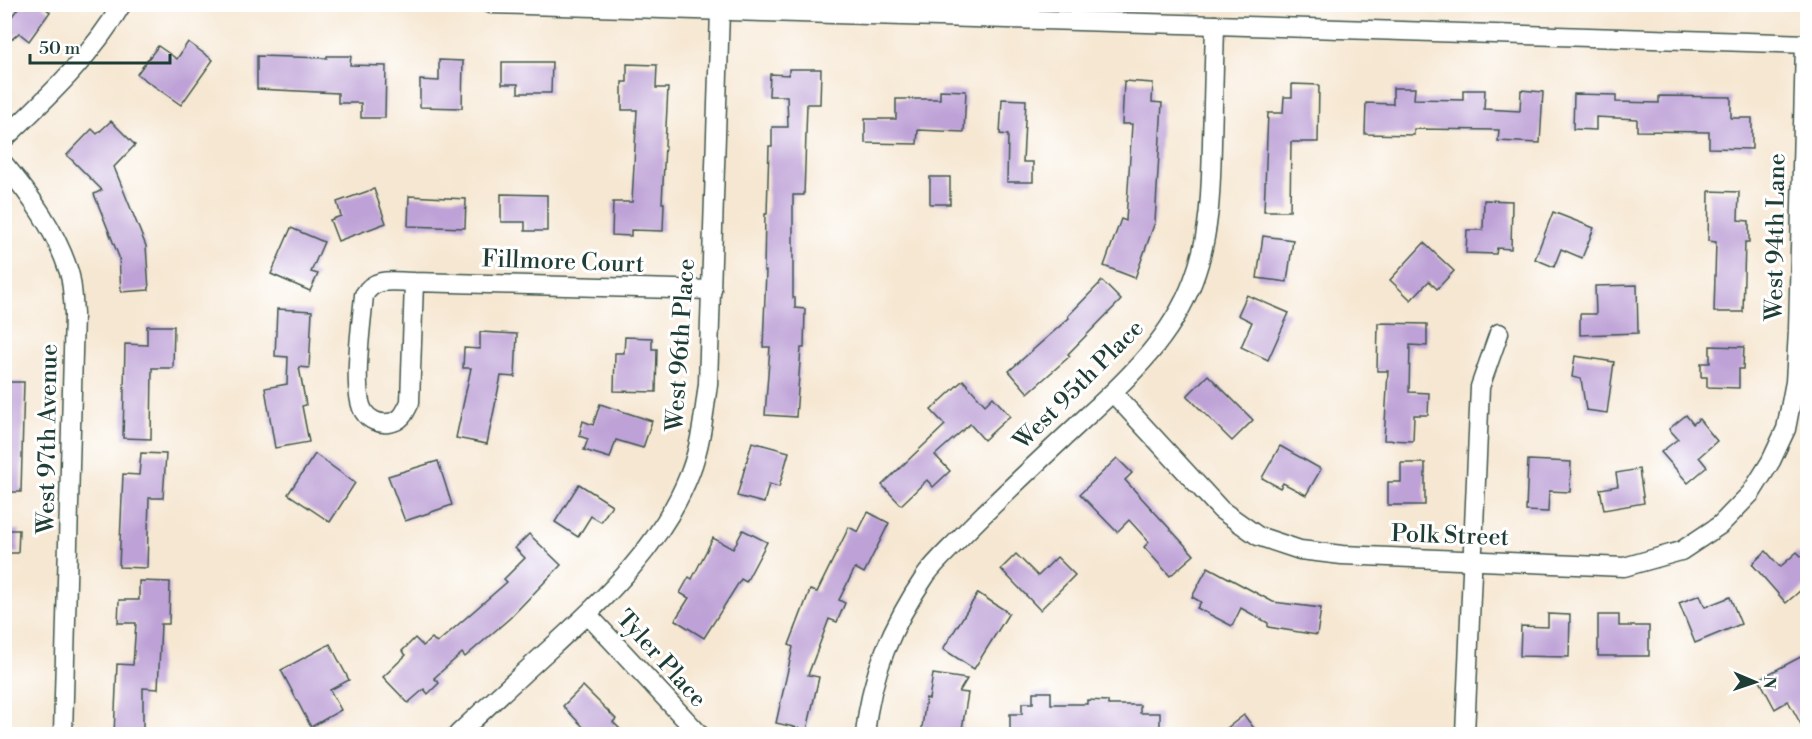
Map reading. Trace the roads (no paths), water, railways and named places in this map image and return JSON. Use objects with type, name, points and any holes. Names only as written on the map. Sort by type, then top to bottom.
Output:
[{"type":"street","points":[[4,139],[70,75],[122,4]]},
{"type":"street","points":[[491,4],[720,11],[855,10],[1806,44]]},
{"type":"street","name":"West 96th Place","points":[[458,735],[588,615],[649,549],[672,511],[690,472],[702,428],[706,395],[712,290],[720,11]]},
{"type":"street","name":"West 95th Place","points":[[865,735],[878,664],[898,620],[927,573],[999,497],[1113,393],[1154,349],[1175,318],[1193,282],[1205,243],[1210,205],[1215,24]]},
{"type":"street","name":"West 94th Lane","points":[[1786,429],[1803,331],[1806,44]]},
{"type":"street","name":"West 97th Avenue","points":[[4,164],[28,192],[53,234],[69,273],[74,314],[63,735]]},
{"type":"street","name":"Fillmore Court","points":[[414,282],[410,402],[405,414],[396,422],[373,421],[364,412],[358,396],[364,296],[369,286],[381,282],[414,282],[712,290]]},
{"type":"street","points":[[1465,735],[1480,387],[1498,333]]},
{"type":"street","name":"Polk Street","points":[[1113,393],[1221,510],[1258,536],[1300,550],[1342,555],[1624,567],[1681,551],[1720,525],[1751,494],[1771,461],[1786,429]]},
{"type":"street","name":"Tyler Place","points":[[588,615],[699,735]]}]
